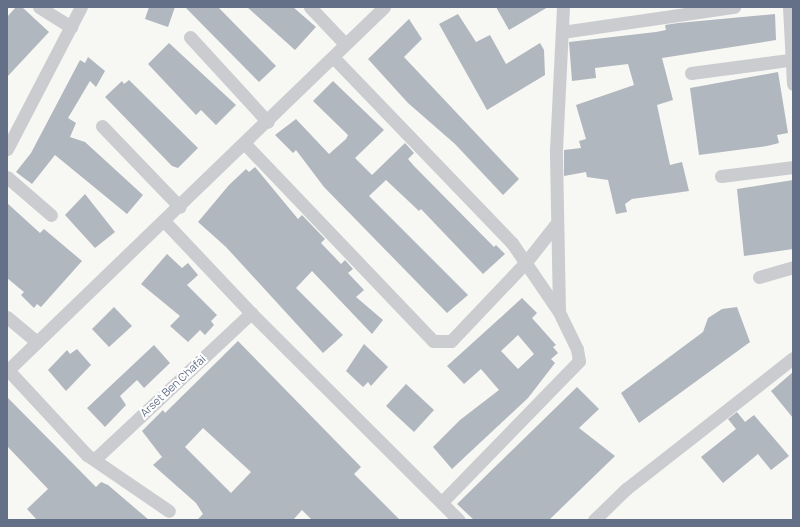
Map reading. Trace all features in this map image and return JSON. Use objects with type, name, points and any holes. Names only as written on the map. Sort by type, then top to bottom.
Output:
[{"type":"street","points":[[39,7],[71,27]]},
{"type":"street","points":[[7,149],[81,7]]},
{"type":"street","points":[[310,7],[345,44]]},
{"type":"street","points":[[169,511],[95,459],[65,435],[8,370],[165,222],[384,7]]},
{"type":"street","points":[[560,312],[556,224],[563,7]]},
{"type":"street","points":[[562,32],[734,7]]},
{"type":"street","points":[[790,7],[789,60],[793,84]]},
{"type":"street","points":[[190,37],[268,122]]},
{"type":"street","points":[[333,57],[498,227],[526,262],[560,312],[575,342],[579,361],[442,502]]},
{"type":"street","points":[[691,73],[789,60]]},
{"type":"street","points":[[102,126],[180,207]]},
{"type":"street","points":[[245,144],[433,341],[451,341],[526,262],[556,224]]},
{"type":"street","points":[[721,176],[793,167]]},
{"type":"street","points":[[7,177],[51,215]]},
{"type":"street","points":[[165,222],[250,313],[459,520]]},
{"type":"street","points":[[759,277],[793,267]]},
{"type":"street","name":"Arset Ben Chafai","points":[[95,459],[250,313]]},
{"type":"street","points":[[7,317],[37,342]]},
{"type":"street","points":[[594,520],[626,489],[793,358]]},
{"type":"building","points":[[16,7],[22,7],[49,32],[7,77],[7,17]]},
{"type":"building","points":[[149,7],[175,7],[168,27],[145,19]]},
{"type":"building","points":[[185,7],[218,7],[276,66],[259,82]]},
{"type":"building","points":[[247,7],[293,7],[316,27],[295,50]]},
{"type":"building","points":[[496,7],[548,7],[509,30]]},
{"type":"building","points":[[458,14],[476,42],[490,35],[506,64],[540,43],[544,50],[545,75],[487,110],[439,24]]},
{"type":"building","points":[[775,14],[776,40],[662,58],[673,100],[657,105],[670,165],[682,162],[689,191],[632,199],[625,204],[627,212],[616,214],[608,180],[587,177],[586,172],[564,176],[564,150],[581,148],[579,141],[586,139],[576,105],[634,85],[628,64],[595,68],[596,78],[572,81],[569,42],[656,32],[666,30],[665,25],[678,23]]},
{"type":"building","points":[[409,19],[422,39],[404,57],[519,179],[503,195],[455,144],[408,103],[368,59]]},
{"type":"building","points":[[169,43],[236,105],[216,125],[201,110],[196,115],[148,64]]},
{"type":"building","points":[[88,57],[105,71],[96,87],[90,81],[68,118],[76,123],[70,137],[85,142],[143,195],[127,214],[55,155],[32,184],[16,172],[31,153],[80,60],[85,63]]},
{"type":"building","points":[[778,72],[788,133],[777,135],[779,143],[699,155],[690,88]]},
{"type":"building","points":[[129,80],[198,148],[178,168],[172,166],[105,97],[122,81],[124,84]]},
{"type":"building","points":[[333,81],[384,130],[355,158],[372,175],[405,143],[414,153],[408,159],[414,166],[494,247],[496,245],[505,254],[483,274],[421,209],[419,211],[386,180],[369,196],[468,295],[447,313],[324,187],[296,150],[293,153],[275,135],[296,119],[329,154],[346,139],[348,135],[313,101]]},
{"type":"building","points":[[255,167],[298,219],[302,215],[325,239],[321,243],[341,264],[345,260],[353,269],[348,273],[364,290],[356,297],[383,320],[372,334],[312,271],[296,288],[343,335],[323,353],[226,247],[198,222],[229,185],[246,169],[249,172]]},
{"type":"building","points":[[793,180],[793,249],[744,256],[737,189]]},
{"type":"building","points":[[85,194],[115,232],[95,248],[65,215]]},
{"type":"building","points":[[7,203],[40,233],[44,229],[82,261],[41,307],[37,304],[34,308],[21,295],[24,292],[7,278]]},
{"type":"building","points":[[167,254],[182,268],[188,263],[198,275],[187,285],[217,315],[211,321],[214,325],[205,335],[200,330],[188,342],[170,326],[180,316],[141,284]]},
{"type":"building","points":[[522,298],[537,313],[532,318],[556,345],[553,347],[558,353],[551,359],[555,363],[528,398],[452,469],[433,447],[460,420],[499,390],[481,369],[464,384],[447,366]],"holes":[[[518,335],[534,354],[518,369],[501,351]]]},
{"type":"building","points":[[114,307],[132,326],[109,347],[92,329]]},
{"type":"building","points":[[737,307],[750,342],[639,423],[621,393],[703,332],[708,318],[722,309]]},
{"type":"building","points":[[238,341],[361,467],[354,474],[400,520],[312,520],[302,510],[293,520],[197,520],[203,514],[196,503],[153,465],[162,457],[142,431],[163,410],[165,413]],"holes":[[[203,428],[251,472],[231,493],[185,447]]]},
{"type":"building","points":[[364,344],[388,367],[371,386],[368,382],[363,387],[346,371]]},
{"type":"building","points":[[154,345],[170,363],[144,388],[137,380],[120,396],[126,405],[105,427],[87,408]]},
{"type":"building","points":[[77,349],[91,365],[66,391],[48,370],[67,350],[70,354]]},
{"type":"building","points":[[793,372],[793,418],[771,391]]},
{"type":"building","points":[[406,384],[434,410],[414,432],[386,406]]},
{"type":"building","points":[[577,387],[599,409],[579,428],[615,456],[549,520],[474,520],[457,504]]},
{"type":"building","points":[[7,397],[96,487],[101,482],[108,485],[149,520],[37,520],[27,509],[48,489],[7,446]]},
{"type":"building","points":[[737,412],[745,422],[754,415],[789,456],[771,470],[758,454],[723,483],[701,457],[736,429],[728,419]]}]
